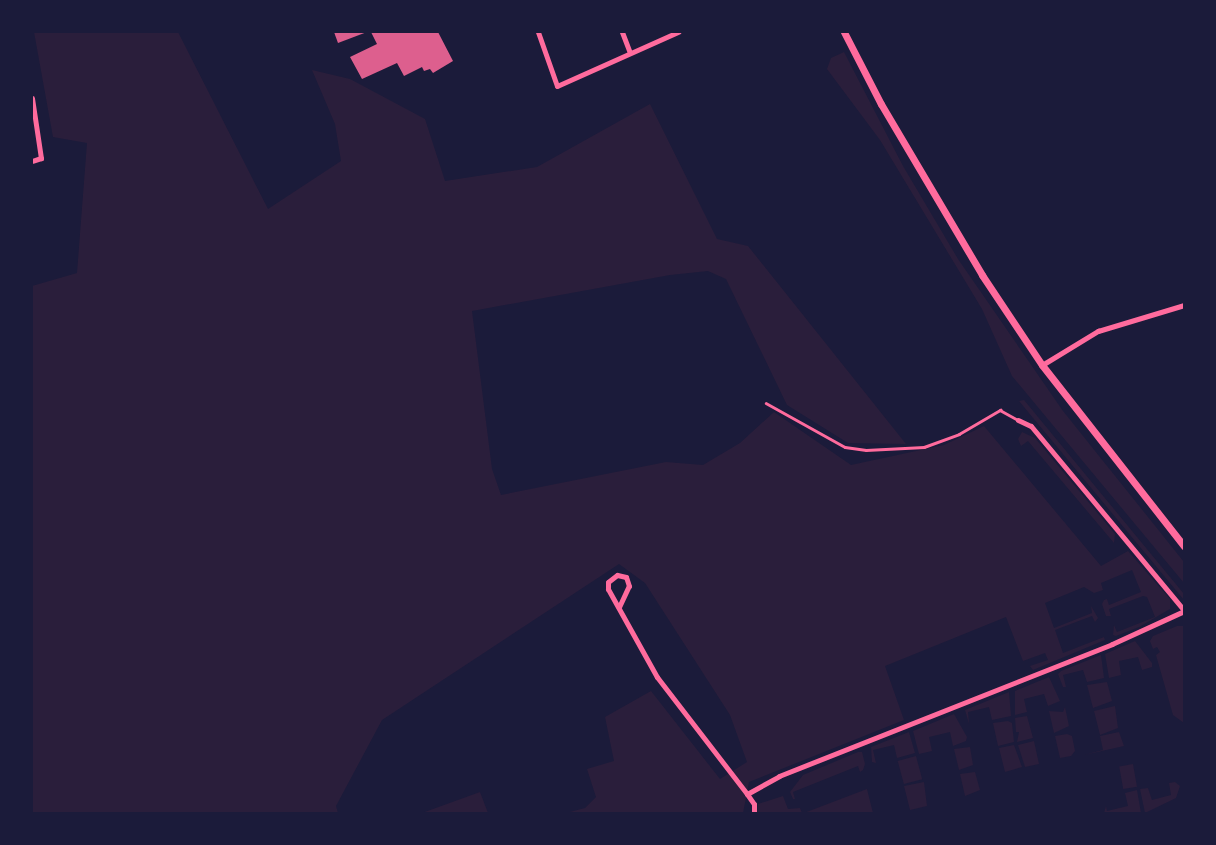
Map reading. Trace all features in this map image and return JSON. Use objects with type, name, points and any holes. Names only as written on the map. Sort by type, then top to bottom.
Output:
[{"type":"main road","points":[[844,32],[940,208],[1042,365],[1185,546]]},
{"type":"street","points":[[538,32],[559,85],[678,32]]},
{"type":"street","points":[[622,32],[630,53]]},
{"type":"street","points":[[32,99],[41,158],[32,161]]},
{"type":"street","points":[[1042,365],[1098,331],[1185,305]]},
{"type":"street","points":[[747,794],[779,775],[1164,623],[1185,610],[1031,426],[1018,420]]},
{"type":"street","points":[[619,607],[629,586],[626,578],[617,575],[608,582],[608,589],[657,677],[747,794],[754,804],[754,814]]},
{"type":"lane","points":[[766,403],[845,447],[866,450],[925,447],[959,434],[1000,410],[1018,420]]},
{"type":"shaded area","points":[[34,32],[178,32],[268,209],[341,161],[335,124],[312,70],[350,79],[425,119],[445,181],[537,167],[650,104],[717,239],[748,246],[906,444],[848,443],[787,405],[726,279],[708,271],[670,275],[472,311],[492,469],[501,495],[666,462],[703,465],[740,443],[774,412],[851,465],[944,445],[984,426],[1101,566],[1128,551],[1170,599],[1170,609],[1139,627],[1113,635],[1114,625],[1117,632],[1155,617],[1147,597],[1143,596],[1109,609],[1111,616],[1106,616],[1102,604],[1104,600],[1107,599],[1109,605],[1141,592],[1132,570],[1101,583],[1103,590],[1094,593],[1084,587],[1045,603],[1054,628],[1092,613],[1091,606],[1098,618],[1095,622],[1092,616],[1055,630],[1063,653],[1104,637],[1105,640],[1033,670],[1030,666],[1048,660],[1045,653],[1023,661],[1006,617],[885,666],[904,720],[749,782],[743,813],[566,813],[585,808],[596,797],[587,769],[614,761],[605,717],[651,691],[720,779],[747,762],[730,715],[645,583],[619,564],[382,720],[336,806],[338,813],[32,814],[32,286],[77,273],[87,143],[53,137]]},
{"type":"shaded area","points":[[844,52],[903,166],[958,259],[1063,411],[1184,562],[1184,583],[1012,376],[982,309],[880,140],[827,69],[831,58]]},
{"type":"shaded area","points":[[1024,400],[1184,594],[1184,600],[1019,401]]},
{"type":"shaded area","points":[[1022,432],[1035,438],[1115,534],[1114,543],[1028,441],[1021,446],[1018,439]]},
{"type":"shaded area","points":[[1177,626],[1184,626],[1184,723],[1173,715],[1156,655],[1160,652],[1157,647],[1153,649],[1150,641],[1153,636]]},
{"type":"shaded area","points":[[1135,641],[1152,663],[1152,667],[1142,670],[1138,657],[1119,661],[1121,675],[1109,678],[1105,654]]},
{"type":"shaded area","points":[[1101,655],[1104,678],[1087,682],[1083,670],[1063,675],[1066,687],[1063,687],[1058,674],[1061,671]]},
{"type":"shaded area","points":[[1049,677],[1060,701],[1048,706],[1044,694],[1024,699],[1027,712],[1015,715],[1015,691]]},
{"type":"shaded area","points":[[1107,682],[1112,701],[1093,708],[1087,685]]},
{"type":"shaded area","points":[[1009,692],[1011,716],[992,720],[989,707],[968,712],[969,724],[965,710]]},
{"type":"shaded area","points":[[1115,706],[1118,728],[1100,735],[1094,711]]},
{"type":"shaded area","points":[[1065,707],[1069,726],[1054,733],[1049,711],[1063,712]]},
{"type":"shaded area","points":[[954,714],[967,737],[966,741],[953,746],[950,732],[929,737],[932,751],[919,754],[913,731]]},
{"type":"shaded area","points":[[1027,716],[1033,738],[1017,742],[1019,732],[1016,732],[1015,718]]},
{"type":"shaded area","points":[[993,723],[1012,723],[1014,742],[998,746]]},
{"type":"shaded area","points":[[909,732],[915,753],[897,758],[894,745],[873,750],[876,763],[872,762],[871,747]]},
{"type":"shaded area","points":[[1119,732],[1124,746],[1084,755],[1103,750],[1100,736]]},
{"type":"shaded area","points":[[1055,736],[1072,736],[1075,751],[1071,756],[1060,758]]},
{"type":"shaded area","points":[[1034,741],[1039,764],[1025,767],[1018,745]]},
{"type":"shaded area","points":[[1014,745],[1022,767],[1005,772],[999,748]]},
{"type":"shaded area","points":[[970,747],[973,765],[959,770],[954,749]]},
{"type":"shaded area","points":[[862,752],[865,764],[863,770],[860,772],[858,766],[793,792],[793,799],[790,792],[803,775]]},
{"type":"shaded area","points":[[916,756],[922,779],[904,784],[898,761]]},
{"type":"shaded area","points":[[1133,764],[1137,787],[1123,789],[1119,766]]},
{"type":"shaded area","points":[[975,772],[980,790],[965,796],[960,774]]},
{"type":"shaded area","points":[[924,782],[927,806],[910,810],[904,786]]},
{"type":"shaded area","points":[[1175,782],[1180,786],[1176,798],[1145,813],[1140,789],[1148,788],[1152,800],[1171,795],[1169,783]]},
{"type":"shaded area","points":[[867,789],[873,813],[804,813]]},
{"type":"shaded area","points":[[1137,790],[1141,813],[1104,813],[1106,806],[1107,811],[1128,806],[1125,793]]},
{"type":"shaded area","points":[[480,792],[488,813],[422,813]]},
{"type":"shaded area","points":[[783,796],[788,809],[800,808],[802,813],[757,813],[758,804]]},
{"type":"building","points":[[334,32],[367,32],[338,43]]},
{"type":"building","points":[[371,32],[438,32],[453,61],[433,73],[430,69],[424,71],[422,67],[404,76],[397,63],[362,79],[350,57],[377,44]]}]
